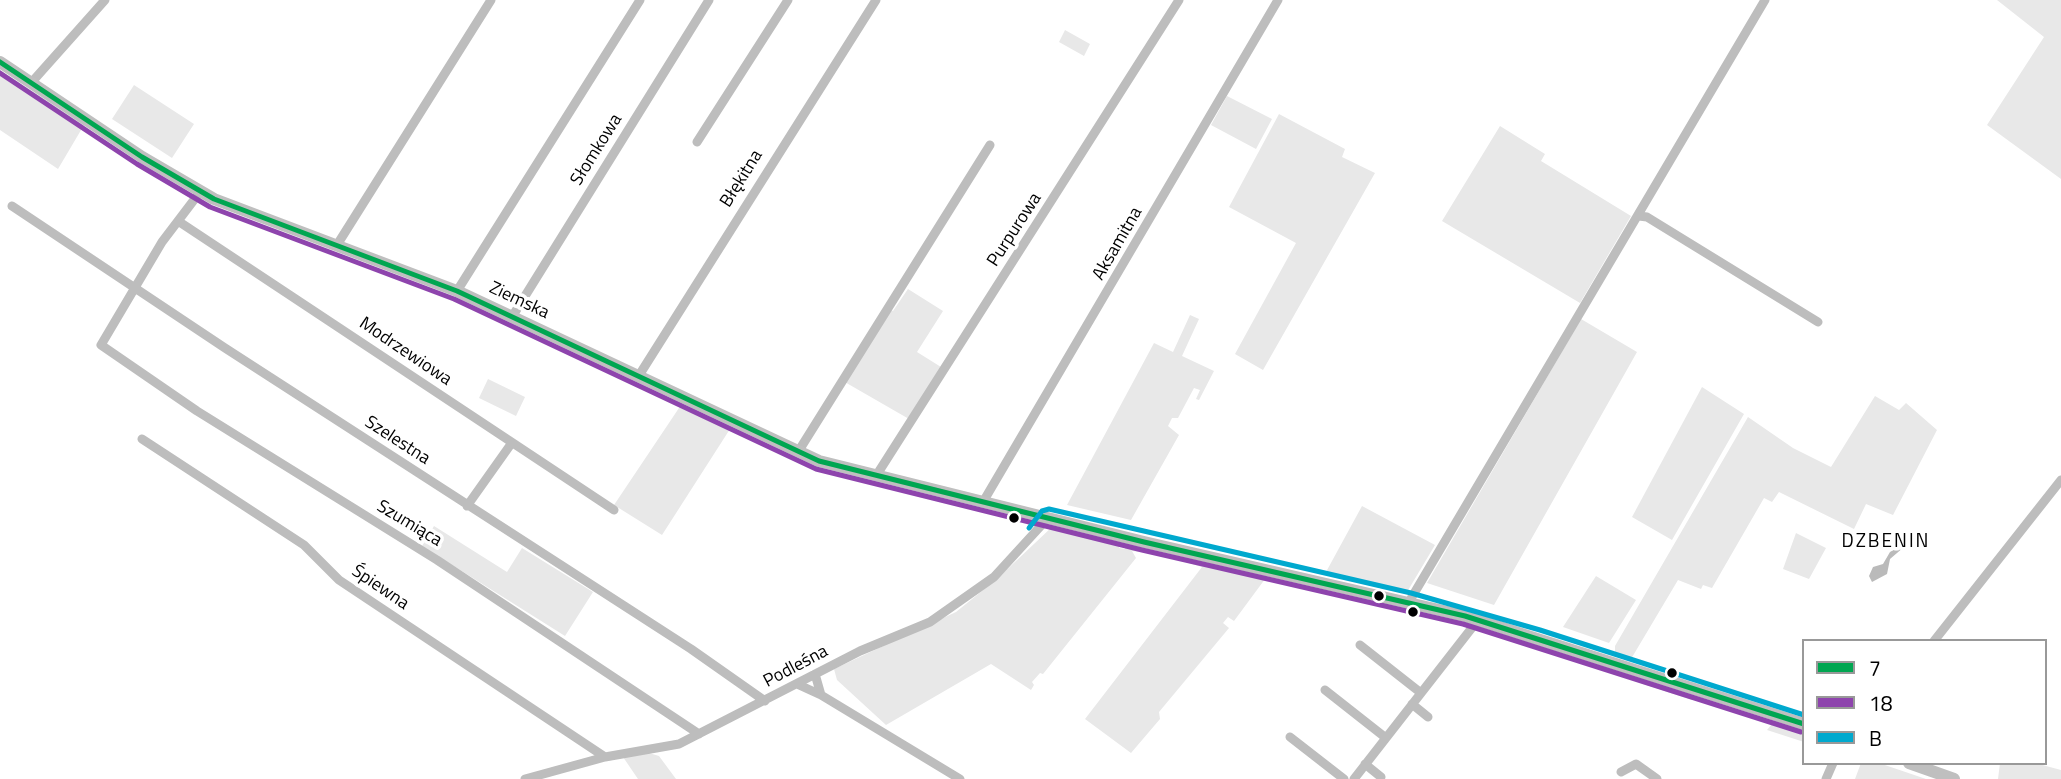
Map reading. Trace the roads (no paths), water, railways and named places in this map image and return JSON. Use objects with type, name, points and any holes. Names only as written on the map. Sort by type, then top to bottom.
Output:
[{"type":"street","points":[[31,83],[105,0]]},
{"type":"street","points":[[337,245],[491,0]]},
{"type":"street","points":[[457,291],[640,0]]},
{"type":"street","name":"Słomkowa","points":[[512,317],[709,0]]},
{"type":"street","points":[[697,142],[788,0]]},
{"type":"street","name":"Błękitna","points":[[638,377],[876,0]]},
{"type":"street","name":"Purpurowa","points":[[876,476],[1179,0]]},
{"type":"street","name":"Aksamitna","points":[[984,502],[1278,0]]},
{"type":"street","points":[[1409,602],[1765,0]]},
{"type":"street","name":"Ziemska","points":[[0,62],[200,192],[457,291],[798,452],[876,476],[1478,620],[1802,723]]},
{"type":"street","points":[[798,452],[990,145]]},
{"type":"street","points":[[137,289],[178,221],[200,192]]},
{"type":"street","name":"Szelestna","points":[[12,206],[467,506],[701,656],[765,701]]},
{"type":"street","points":[[1639,216],[1647,217],[1818,322]]},
{"type":"street","name":"Modrzewiowa","points":[[178,221],[614,510]]},
{"type":"street","name":"Szumiąca","points":[[137,289],[101,345],[197,411],[438,559],[699,734]]},
{"type":"street","name":"Śpiewna","points":[[142,439],[304,545],[339,580],[605,757]]},
{"type":"street","points":[[467,506],[511,444]]},
{"type":"street","points":[[1936,639],[2061,480]]},
{"type":"street","name":"Podleśna","points":[[524,779],[605,757],[637,750],[661,749],[699,734],[815,674],[951,610],[1013,559],[1048,518]]},
{"type":"street","points":[[1353,779],[1478,620]]},
{"type":"street","points":[[1360,645],[1421,693]]},
{"type":"street","points":[[815,674],[821,695]]},
{"type":"street","points":[[797,684],[821,695],[960,779]]},
{"type":"street","points":[[1325,690],[1386,737]]},
{"type":"street","points":[[1410,707],[1426,719]]},
{"type":"street","points":[[1290,737],[1344,779]]},
{"type":"street","points":[[1366,762],[1382,774]]},
{"type":"street","points":[[1621,772],[1636,764],[1657,779]]},
{"type":"street","points":[[1915,765],[1954,779]]},
{"type":"district","name":"DZBENIN","points":[[1886,542]]}]
